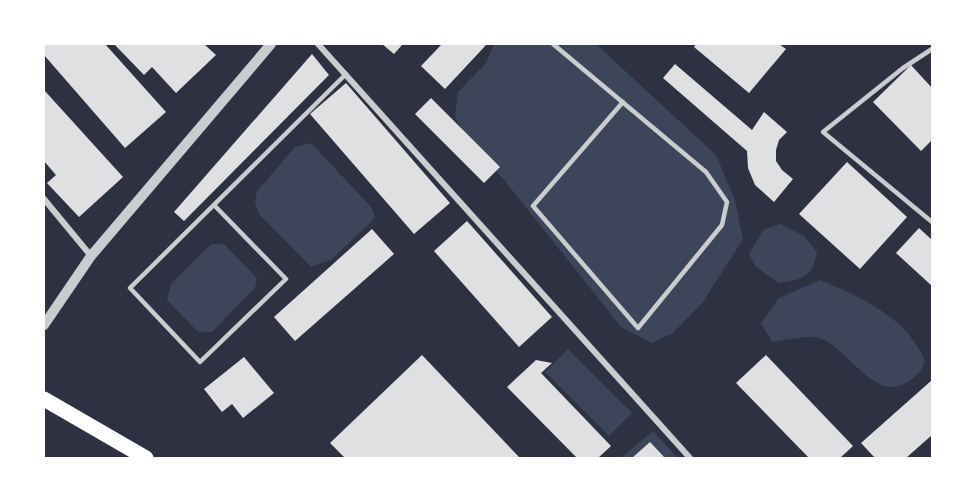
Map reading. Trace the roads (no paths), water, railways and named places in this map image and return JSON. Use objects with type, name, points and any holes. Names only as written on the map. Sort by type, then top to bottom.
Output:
[{"type":"main road","points":[[44,399],[146,459]]},
{"type":"street","points":[[44,325],[91,255],[271,44]]},
{"type":"street","points":[[318,44],[690,459]]},
{"type":"street","points":[[44,199],[91,255]]},
{"type":"lane","points":[[553,44],[623,102],[705,172],[727,202],[722,225],[638,327],[533,206],[623,102]]},
{"type":"lane","points":[[933,49],[903,68],[823,132],[933,222]]},
{"type":"lane","points":[[214,205],[286,279],[200,362],[130,288],[346,74]]}]
